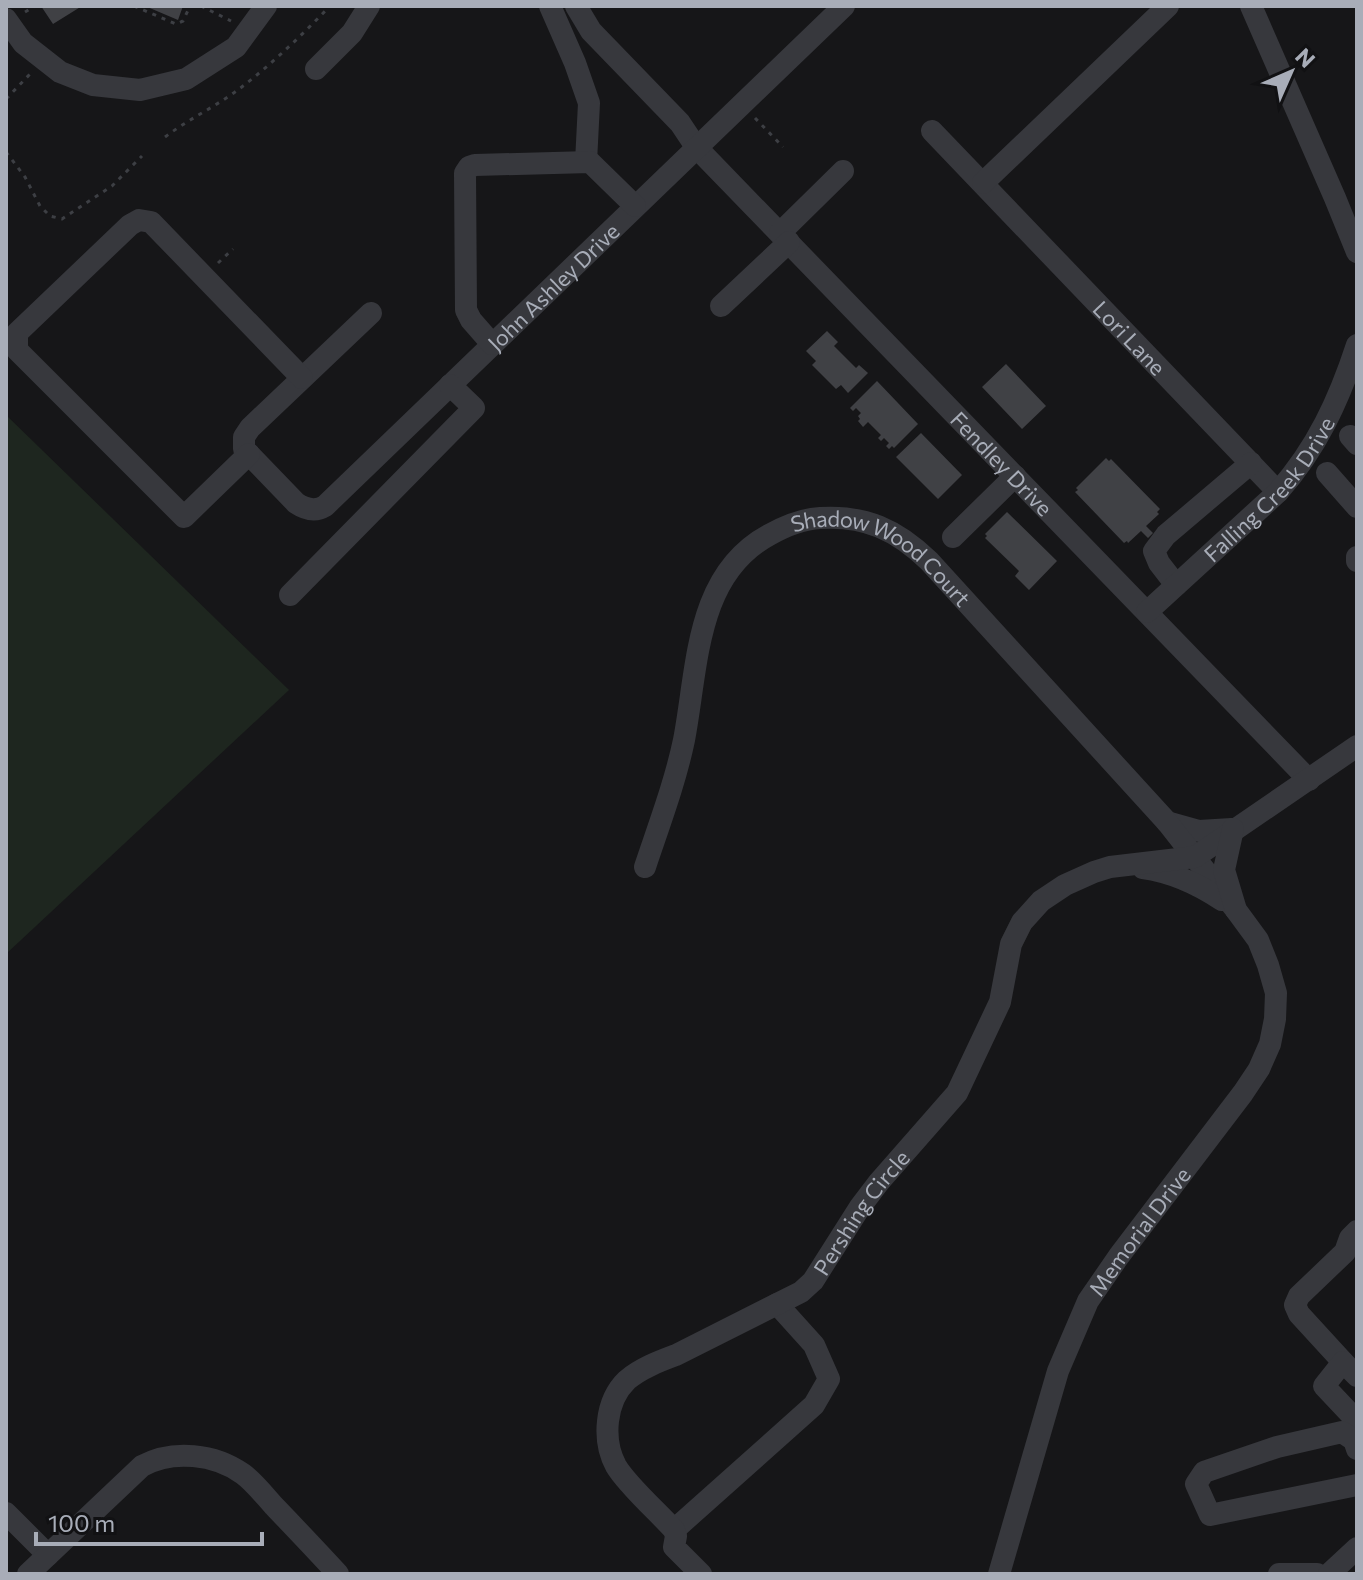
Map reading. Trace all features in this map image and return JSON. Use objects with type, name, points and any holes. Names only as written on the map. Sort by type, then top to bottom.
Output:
[{"type":"street","points":[[14,17],[23,43],[60,72],[93,85],[140,90],[186,79],[236,47],[266,6]]},
{"type":"street","points":[[316,69],[352,33],[369,6]]},
{"type":"street","points":[[550,6],[589,103],[586,162]]},
{"type":"street","name":"Fendley Drive","points":[[576,6],[591,31],[680,123],[696,147],[1309,780]]},
{"type":"street","name":"John Ashley Drive","points":[[253,458],[296,503],[309,509],[325,506],[844,6]]},
{"type":"street","points":[[983,183],[1168,6]]},
{"type":"street","points":[[1251,6],[1357,252]]},
{"type":"street","name":"Lori Lane","points":[[932,131],[1278,492]]},
{"type":"street","points":[[492,344],[466,310],[465,173],[469,167],[590,162],[635,206]]},
{"type":"street","points":[[721,306],[843,171]]},
{"type":"street","points":[[302,378],[151,222],[139,220],[130,225],[17,333],[17,350],[184,517],[253,458],[244,449],[244,437],[250,428],[371,313]]},
{"type":"street","name":"Falling Creek Drive","points":[[1147,612],[1278,492],[1306,455],[1332,412],[1357,345]]},
{"type":"street","points":[[290,595],[474,408],[450,385]]},
{"type":"street","points":[[1176,585],[1154,551],[1166,535],[1251,463]]},
{"type":"street","points":[[363,469],[390,494]]},
{"type":"street","points":[[1327,473],[1357,507]]},
{"type":"street","points":[[953,537],[1015,476]]},
{"type":"street","name":"Shadow Wood Court","points":[[645,867],[677,769],[701,636],[717,588],[744,551],[782,528],[813,519],[845,518],[872,523],[905,539],[917,549],[1167,822],[1195,857]]},
{"type":"street","points":[[1236,910],[1195,857],[1357,746]]},
{"type":"street","points":[[1167,822],[1199,831],[1233,829]]},
{"type":"street","name":"Memorial Drive","points":[[999,1574],[1058,1371],[1088,1301],[1243,1093],[1259,1069],[1270,1044],[1276,993],[1258,940],[1236,910],[1224,870],[1233,829]]},
{"type":"street","name":"Pershing Circle","points":[[701,1574],[674,1547],[674,1530],[617,1468],[609,1450],[608,1424],[614,1399],[629,1379],[656,1362],[801,1292],[813,1281],[879,1182],[957,1093],[1000,1002],[1011,944],[1022,922],[1041,901],[1065,885],[1094,872],[1122,865],[1195,857]]},
{"type":"street","name":"Memorial Drive","points":[[1122,865],[1152,869],[1192,882],[1236,910]]},
{"type":"street","points":[[1357,1231],[1350,1238],[1345,1252],[1299,1296],[1295,1305],[1299,1314],[1350,1369],[1324,1386],[1357,1421]]},
{"type":"street","points":[[674,1530],[814,1405],[829,1379],[814,1345],[777,1304]]},
{"type":"street","points":[[1357,1449],[1354,1440],[1342,1432],[1277,1447],[1204,1472],[1196,1484],[1210,1515],[1357,1485]]},
{"type":"street","points":[[28,1574],[142,1466],[171,1456],[196,1456],[222,1462],[245,1475],[338,1574]]},
{"type":"street","points":[[6,1513],[48,1555]]},
{"type":"street","points":[[1329,1574],[1357,1548]]},
{"type":"street","points":[[1279,1574],[1317,1574]]},
{"type":"path","points":[[14,17],[35,6]]},
{"type":"path","points":[[134,6],[176,24],[183,21],[190,6]]},
{"type":"path","points":[[201,6],[248,31]]},
{"type":"path","points":[[165,137],[242,88],[330,6]]},
{"type":"path","points":[[6,99],[36,67]]},
{"type":"path","points":[[741,104],[783,147]]},
{"type":"path","points":[[6,152],[25,177],[40,206],[50,216],[62,219],[112,186],[142,156]]},
{"type":"shaded area","points":[[6,415],[289,690],[6,954]]},
{"type":"building","points":[[41,6],[82,6],[53,24]]},
{"type":"building","points":[[145,6],[183,6],[178,20]]},
{"type":"building","points":[[827,331],[838,342],[834,346],[856,368],[859,365],[868,373],[848,393],[841,385],[836,389],[812,365],[816,361],[806,351]]},
{"type":"building","points":[[1006,364],[1046,406],[1022,429],[982,387]]},
{"type":"building","points":[[877,381],[918,424],[894,448],[889,449],[886,446],[889,443],[884,438],[881,441],[878,438],[881,435],[868,422],[863,427],[858,421],[861,413],[856,408],[853,411],[850,408]]},
{"type":"building","points":[[921,433],[962,475],[938,499],[896,457]]},
{"type":"building","points":[[1106,458],[1111,459],[1160,509],[1159,514],[1146,526],[1153,533],[1148,538],[1141,531],[1124,543],[1075,492]]},
{"type":"building","points":[[1007,512],[1057,561],[1029,590],[1015,576],[1019,571],[985,538],[985,534]]}]
